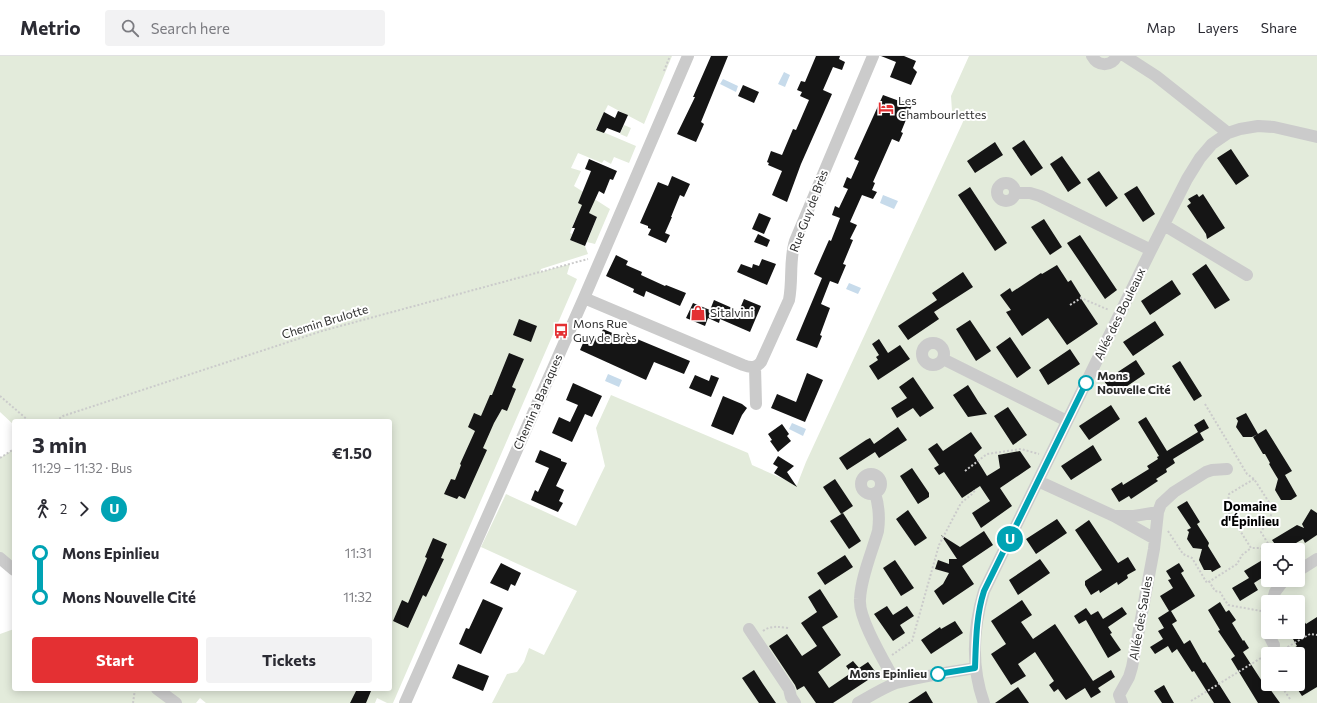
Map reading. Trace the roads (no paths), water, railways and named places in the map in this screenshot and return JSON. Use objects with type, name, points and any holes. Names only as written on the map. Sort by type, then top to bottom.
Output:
[{"type":"street","name":"Chemin à Baraques","points":[[405,703],[603,255],[688,56]]},
{"type":"street","name":"Rue Guy de Brès","points":[[755,367],[762,362],[789,300],[791,291],[791,257],[795,241],[873,56]]},
{"type":"street","points":[[1092,56],[1097,63],[1105,65],[1113,61],[1117,56]]},
{"type":"street","points":[[1125,56],[1156,76],[1228,133]]},
{"type":"street","name":"Allée des Bouleaux","points":[[984,703],[975,668],[977,625],[980,603],[984,591],[1187,179],[1200,158],[1212,144],[1228,133],[1240,129],[1258,126],[1274,127],[1317,137]]},
{"type":"street","points":[[1015,193],[1030,193],[1040,196],[1151,250]]},
{"type":"street","points":[[1164,225],[1246,274]]},
{"type":"street","points":[[584,298],[743,365],[755,367],[756,404]]},
{"type":"street","points":[[943,359],[1067,421]]},
{"type":"street","points":[[1114,516],[1134,516],[1158,512],[1161,504],[1167,496],[1191,481],[1212,470],[1227,469]]},
{"type":"street","points":[[1038,481],[1156,534]]},
{"type":"street","points":[[875,493],[879,520],[876,537],[861,592],[860,608],[864,621],[896,683]]},
{"type":"street","name":"Allée des Saules","points":[[1122,703],[1119,695],[1129,678],[1132,667],[1156,534],[1158,512]]},
{"type":"street","points":[[0,558],[12,568]]},
{"type":"street","points":[[1305,566],[1317,559]]},
{"type":"street","points":[[749,629],[789,689],[791,697],[795,703]]},
{"type":"street","points":[[1272,639],[1279,647]]},
{"type":"street","points":[[858,703],[896,683],[975,668]]},
{"type":"street","points":[[160,691],[176,703]]},
{"type":"water","points":[[784,72],[790,75],[785,87],[778,84]]},
{"type":"water","points":[[723,79],[738,86],[736,92],[720,84]]},
{"type":"water","points":[[883,195],[898,201],[894,209],[880,203]]},
{"type":"water","points":[[849,283],[861,288],[858,294],[846,289]]},
{"type":"water","points":[[608,374],[622,380],[619,387],[605,381]]},
{"type":"water","points":[[792,423],[806,429],[803,436],[789,429]]},
{"type":"place","name":"Les Chambourlettes","points":[[886,108]]},
{"type":"place","name":"Sitalvini","points":[[698,313]]},
{"type":"place","name":"Mons Rue Guy de Brès","points":[[561,331]]},
{"type":"place","name":"Mons Nouvelle Cité","points":[[1086,383]]},
{"type":"place","name":"Mons Epinlieu","points":[[938,674]]},
{"type":"district","name":"Domaine d'Épinlieu","points":[[1250,514]]}]
